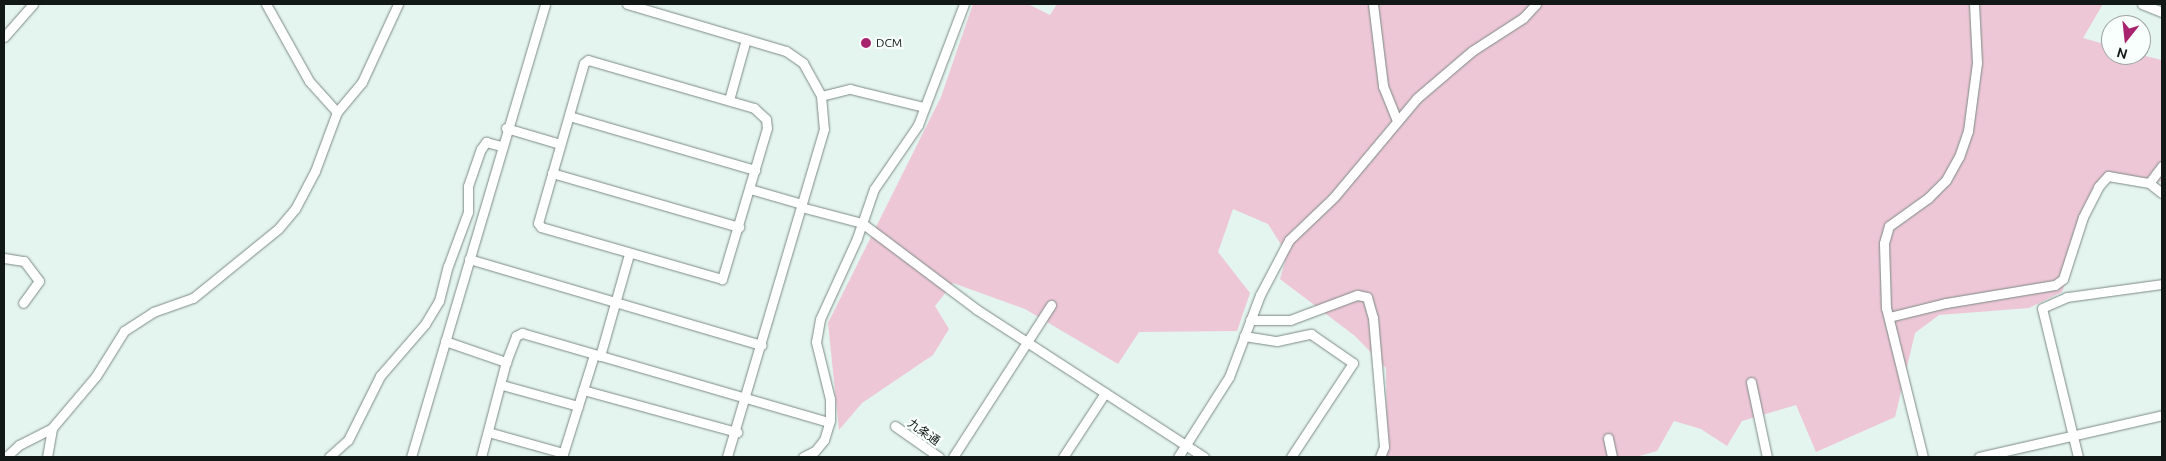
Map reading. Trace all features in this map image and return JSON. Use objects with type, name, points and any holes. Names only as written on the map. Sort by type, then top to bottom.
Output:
[{"type":"street","points":[[4,37],[33,4]]},
{"type":"street","points":[[266,4],[309,81],[337,112]]},
{"type":"street","points":[[6,457],[19,445],[52,428],[96,376],[124,331],[153,312],[193,298],[278,229],[295,209],[315,171],[337,112],[362,82],[398,4]]},
{"type":"street","points":[[411,457],[506,128],[545,4]]},
{"type":"street","points":[[627,4],[786,51],[803,63],[822,96],[824,129],[737,432],[727,457]]},
{"type":"street","points":[[803,457],[816,450],[824,440],[829,422],[830,400],[816,342],[820,319],[862,223],[874,189],[918,125],[964,4]]},
{"type":"street","points":[[1373,4],[1383,86],[1396,119]]},
{"type":"street","points":[[1178,457],[1219,395],[1272,269],[1290,240],[1334,197],[1396,119],[1449,70],[1523,18],[1536,4]]},
{"type":"street","points":[[1923,457],[1889,317],[1884,268],[1884,243],[1889,226],[1928,198],[1946,180],[1959,157],[1968,131],[1977,63],[1974,4]]},
{"type":"street","points":[[2142,4],[2162,12]]},
{"type":"street","points":[[728,100],[746,39]]},
{"type":"street","points":[[588,60],[754,108],[766,119],[767,128],[722,279],[541,228],[538,223],[569,116],[584,63],[588,60]]},
{"type":"street","points":[[822,96],[850,89],[924,108]]},
{"type":"street","points":[[569,116],[755,170]]},
{"type":"street","points":[[506,128],[560,144]]},
{"type":"street","points":[[329,457],[348,440],[380,376],[426,324],[439,301],[448,266],[468,212],[468,186],[481,149],[486,142],[501,146]]},
{"type":"street","points":[[2149,183],[2162,166]]},
{"type":"street","points":[[552,173],[739,227]]},
{"type":"street","points":[[1889,317],[1946,303],[2055,285],[2063,279],[2083,217],[2098,187],[2108,176],[2149,183],[2162,194]]},
{"type":"street","points":[[750,189],[862,223],[976,309],[1204,457]]},
{"type":"street","points":[[488,432],[563,455],[583,390],[615,302],[629,254]]},
{"type":"street","points":[[4,258],[24,261],[39,281],[23,302]]},
{"type":"street","points":[[469,259],[762,345]]},
{"type":"street","points":[[2078,457],[2042,308],[2067,297],[2162,284]]},
{"type":"street","points":[[1250,320],[1290,320],[1358,295],[1367,297],[1373,318],[1383,437],[1380,457]]},
{"type":"street","points":[[952,457],[1051,305]]},
{"type":"street","points":[[481,457],[502,385],[506,362],[516,336],[522,333],[829,422]]},
{"type":"street","points":[[1244,336],[1277,341],[1311,334],[1353,363],[1291,457]]},
{"type":"street","points":[[445,341],[506,362]]},
{"type":"street","points":[[1751,382],[1767,457]]},
{"type":"street","points":[[502,385],[578,406]]},
{"type":"street","points":[[583,390],[737,432]]},
{"type":"street","points":[[1063,457],[1105,393]]},
{"type":"street","points":[[1979,457],[2162,415]]},
{"type":"street","name":"九条通","points":[[895,426],[939,457]]},
{"type":"street","points":[[47,457],[52,428]]},
{"type":"street","points":[[1608,438],[1612,457]]},
{"type":"shaded area","points":[[973,4],[1028,4],[1050,15],[1057,4],[2103,4],[2083,38],[2101,43],[2101,65],[2151,65],[2151,57],[2162,60],[2162,182],[2104,174],[2062,292],[2029,308],[1939,315],[1915,333],[1895,417],[1816,452],[1796,405],[1742,421],[1727,446],[1701,429],[1674,421],[1657,451],[1636,457],[1387,457],[1386,368],[1355,336],[1280,279],[1287,254],[1268,224],[1233,209],[1218,252],[1250,293],[1237,331],[1139,332],[1118,364],[1025,309],[953,283],[935,306],[949,329],[933,355],[862,403],[839,430],[828,323],[941,97]]},
{"type":"place","name":"DCM","points":[[866,43]]}]
